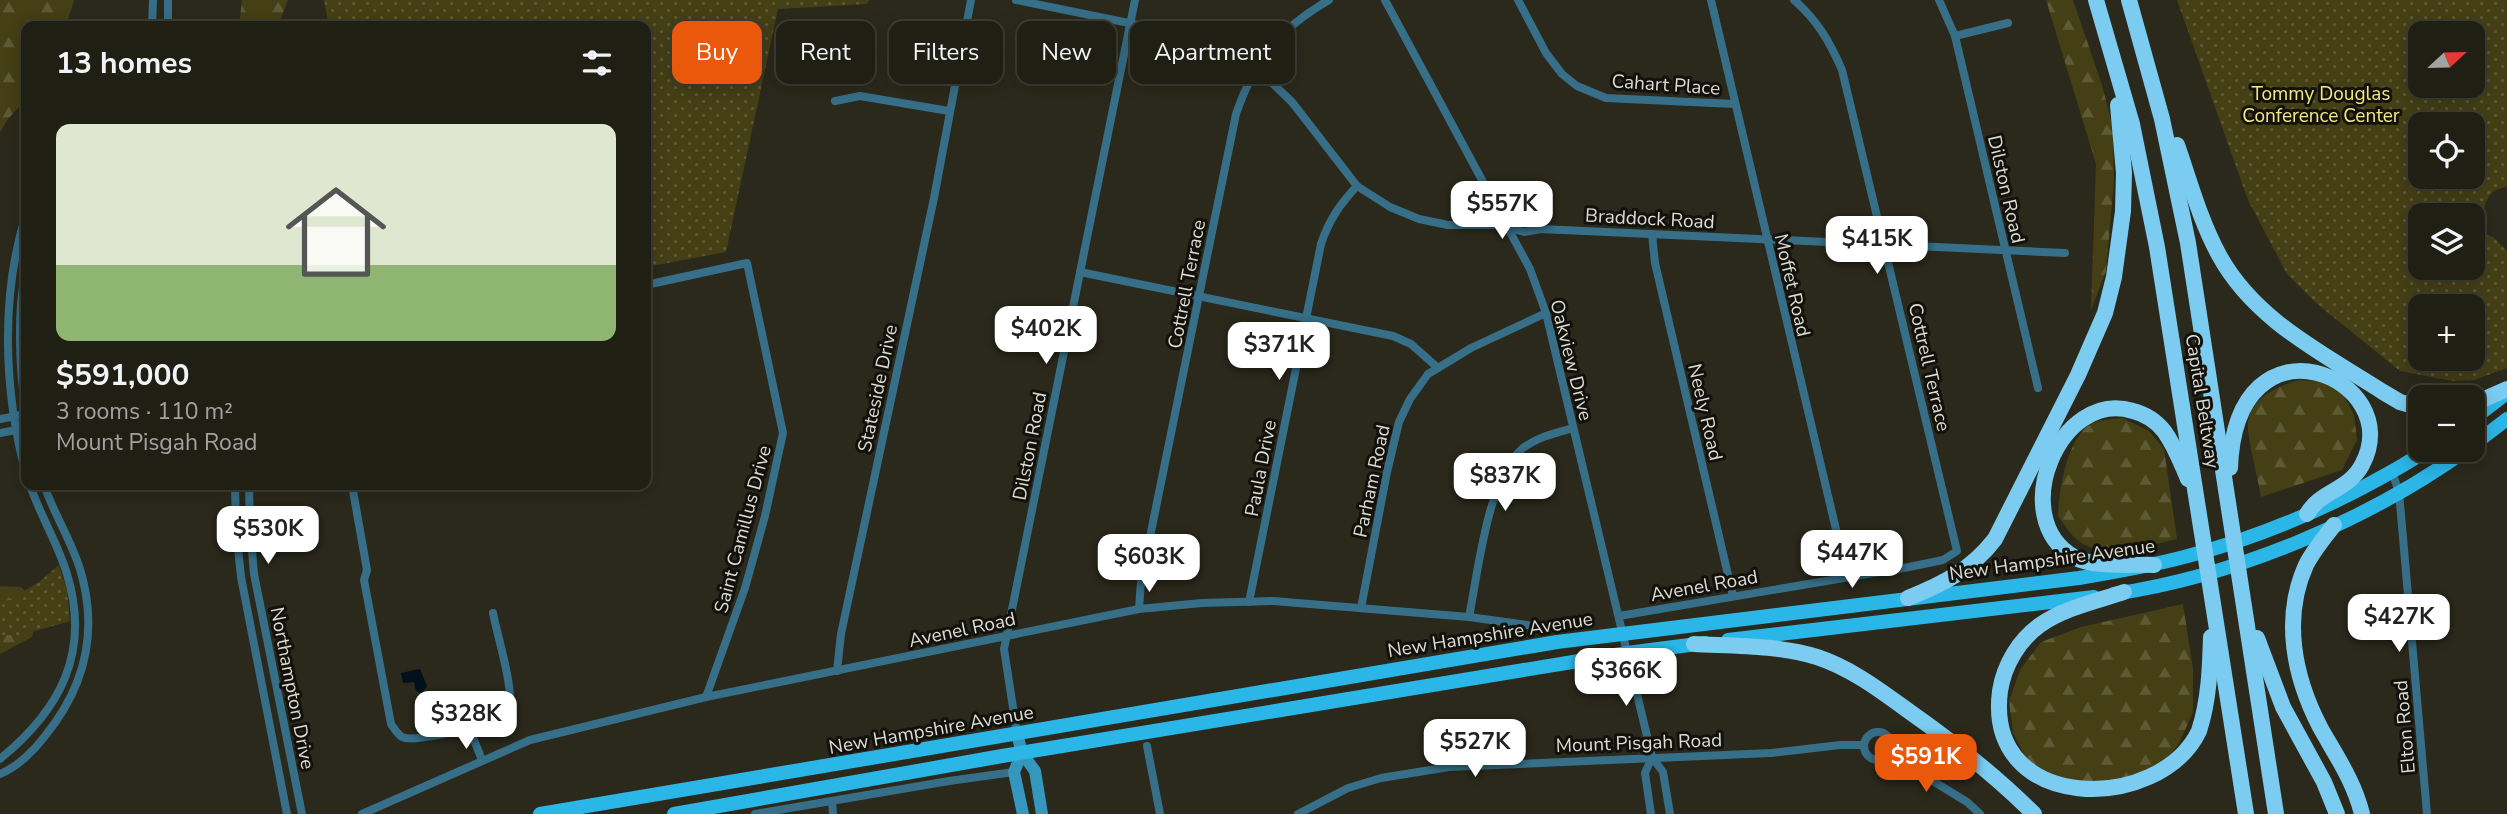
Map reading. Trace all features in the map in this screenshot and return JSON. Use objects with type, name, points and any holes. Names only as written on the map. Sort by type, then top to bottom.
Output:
[{"type":"highway","name":"Capital Beltway","points":[[2129,0],[2162,119],[2188,243],[2276,814]]},
{"type":"highway","name":"Capital Beltway","points":[[2098,7],[2132,124],[2147,196],[2201,518],[2246,814]]},
{"type":"highway","points":[[1908,598],[1955,577],[1984,553],[1995,539],[2078,375],[2105,313],[2120,244],[2124,173],[2119,113],[2098,7]]},
{"type":"highway","points":[[2144,47],[2200,215],[2220,257],[2234,278],[2250,297],[2287,330],[2399,402],[2408,405]]},
{"type":"highway","points":[[2230,509],[2231,457],[2235,431],[2244,404],[2253,392],[2278,375],[2311,371],[2340,381],[2353,393],[2367,421],[2369,439],[2361,466],[2354,475],[2346,484],[2314,501],[2307,514]]},
{"type":"highway","points":[[2485,399],[2507,391]]},
{"type":"highway","points":[[2154,565],[2082,561],[2071,556],[2051,535],[2041,507],[2042,493],[2056,453],[2075,423],[2094,411],[2117,408],[2142,414],[2153,421],[2163,430],[2177,454],[2201,518]]},
{"type":"highway","points":[[2334,525],[2306,564],[2294,601],[2291,624],[2305,691],[2321,728],[2352,783],[2362,814]]},
{"type":"highway","points":[[2064,801],[2030,781],[2011,755],[2000,721],[2002,682],[2017,649],[2039,625],[2053,617],[2124,592]]},
{"type":"highway","points":[[2243,593],[2275,689],[2324,782],[2337,814]]},
{"type":"highway","points":[[2146,795],[2170,780],[2187,756],[2198,733],[2208,689],[2213,603]]},
{"type":"highway","points":[[1695,645],[1764,647],[1817,657],[1842,668],[1872,685],[1967,753],[2034,814]]},
{"type":"highway","points":[[1993,775],[2027,814]]},
{"type":"main road","points":[[2485,409],[2507,391]]},
{"type":"main road","points":[[2485,436],[2507,419]]},
{"type":"main road","name":"New Hampshire Avenue","points":[[540,814],[1519,648],[2079,578],[2154,565],[2221,547],[2307,514],[2408,462]]},
{"type":"main road","name":"New Hampshire Avenue","points":[[674,814],[1022,753],[1627,653],[2124,592],[2225,568],[2334,525],[2399,492],[2447,462]]},
{"type":"main road","points":[[1017,734],[1022,753],[1035,771],[1042,814]]},
{"type":"main road","points":[[1022,753],[1014,772],[1023,814]]},
{"type":"street","points":[[152,21],[153,0]]},
{"type":"street","points":[[167,21],[169,0]]},
{"type":"street","name":"Stateside Drive","points":[[837,671],[841,634],[934,198],[971,0]]},
{"type":"street","name":"Braddock Road","points":[[1016,0],[1130,23]]},
{"type":"street","name":"Dilston Road","points":[[1130,21],[1135,0]]},
{"type":"street","name":"Cottrell Terrace","points":[[1295,22],[1329,0]]},
{"type":"street","name":"Oakview Drive","points":[[1385,0],[1510,229],[1530,269],[1546,313],[1652,757]]},
{"type":"street","name":"Cahart Place","points":[[1518,0],[1546,53],[1562,74],[1577,86],[1606,98],[1734,104]]},
{"type":"street","name":"Moffet Road","points":[[1711,0],[1847,576]]},
{"type":"street","name":"Cottrell Terrace","points":[[1794,0],[1808,12],[1829,39],[1842,70],[1957,551]]},
{"type":"street","name":"Dilston Road","points":[[1939,0],[1955,36],[2038,388]]},
{"type":"street","name":"Dilston Road","points":[[1017,734],[1004,649],[1006,635],[1130,23]]},
{"type":"street","points":[[1955,36],[2008,23]]},
{"type":"street","name":"Cottrell Terrace","points":[[1139,609],[1141,581],[1236,114],[1248,84]]},
{"type":"street","name":"Braddock Road","points":[[1273,84],[1292,102],[1357,186],[1390,207],[1419,219],[1448,225],[1498,226],[1524,232],[1541,229],[2065,253]]},
{"type":"street","points":[[835,101],[860,96],[949,111]]},
{"type":"street","name":"Paula Drive","points":[[1249,602],[1306,318],[1328,223],[1340,204],[1357,186]]},
{"type":"street","name":"Neely Road","points":[[1652,234],[1655,263],[1733,596]]},
{"type":"street","points":[[21,235],[11,274],[8,322],[8,388],[21,452]]},
{"type":"street","name":"Saint Camillus Drive","points":[[651,284],[747,263],[783,433],[765,516],[745,588],[706,697]]},
{"type":"street","points":[[1080,272],[1393,336],[1411,345],[1437,368]]},
{"type":"street","name":"Parham Road","points":[[1361,608],[1387,472],[1399,422],[1410,399],[1428,374],[1437,368],[1471,348],[1546,313]]},
{"type":"street","points":[[0,419],[21,414]]},
{"type":"street","points":[[1469,617],[1495,492],[1504,470],[1521,450],[1535,440],[1573,428]]},
{"type":"street","points":[[0,433],[21,429]]},
{"type":"street","name":"Elton Road","points":[[2392,472],[2399,492],[2427,814]]},
{"type":"street","points":[[32,490],[67,572],[75,614],[74,642],[70,665],[61,689],[27,737],[0,759],[4,773],[37,747],[58,720],[73,695],[83,669],[88,644],[88,604],[80,567],[46,490]]},
{"type":"street","name":"Northampton Drive","points":[[235,490],[241,577],[287,814]]},
{"type":"street","name":"Northampton Drive","points":[[249,490],[254,574],[302,814]]},
{"type":"street","points":[[353,490],[368,570],[364,580],[391,724],[403,737],[413,739],[502,720],[510,709],[508,685],[493,613]]},
{"type":"street","name":"Avenel Road","points":[[1619,616],[1933,562],[1957,551]]},
{"type":"street","name":"Avenel Road","points":[[362,814],[530,740],[706,697],[1139,609],[1273,601],[1469,617],[1527,625],[1556,626],[1590,621]]},
{"type":"street","points":[[469,728],[482,760]]},
{"type":"street","points":[[1872,733],[1882,733],[1890,739],[1891,749],[1889,754],[1875,760],[1867,754],[1864,744],[1872,733]]},
{"type":"street","name":"Mount Pisgah Road","points":[[1298,814],[1348,788],[1381,778],[1449,766],[1771,753],[1840,744],[1864,744]]},
{"type":"street","points":[[1147,746],[1160,814]]},
{"type":"street","points":[[1889,754],[1967,802],[1980,814]]},
{"type":"street","points":[[1651,814],[1645,773],[1652,757]]},
{"type":"street","points":[[1652,757],[1662,772],[1670,814]]},
{"type":"street","points":[[755,814],[1014,772]]},
{"type":"street","points":[[832,801],[833,814]]},
{"type":"green space","points":[[0,0],[74,0],[68,21],[21,21],[21,105],[0,132]]},
{"type":"green space","points":[[242,0],[288,0],[280,21],[240,21]]},
{"type":"green space","points":[[324,0],[869,0],[867,4],[778,9],[762,84],[762,21],[672,21],[672,84],[762,84],[726,252],[651,266],[651,21],[328,21]]},
{"type":"green space","points":[[2046,0],[2073,0],[2102,85],[2113,128],[2114,180],[2106,271],[2091,310],[2096,164]]},
{"type":"green space","name":"Tommy Douglas Conference Center","points":[[2177,0],[2507,0],[2507,187],[2493,192],[2488,197],[2485,208],[2485,203],[2408,203],[2408,280],[2485,280],[2485,234],[2493,237],[2507,251],[2507,368],[2474,380],[2452,381],[2400,371],[2316,303],[2287,274],[2248,200]]},
{"type":"green space","points":[[2299,380],[2326,382],[2343,394],[2354,415],[2357,440],[2342,470],[2261,497],[2249,436],[2250,413],[2267,394]]},
{"type":"green space","points":[[2123,418],[2149,431],[2164,449],[2177,539],[2141,547],[2101,550],[2080,542],[2065,526],[2058,516],[2060,492],[2071,450],[2085,428],[2098,421]]},
{"type":"green space","points":[[59,565],[67,591],[70,621],[21,635],[0,635],[0,605],[39,582]]},
{"type":"green space","points":[[0,586],[21,587],[40,609],[32,637],[0,654]]},
{"type":"green space","points":[[2183,604],[2193,669],[2193,713],[2178,745],[2154,774],[2087,794],[2029,764],[2013,733],[2009,701],[2020,670],[2041,642],[2081,627]]},
{"type":"water","points":[[420,669],[427,686],[422,693],[416,691],[414,682],[403,683],[401,673]]}]
